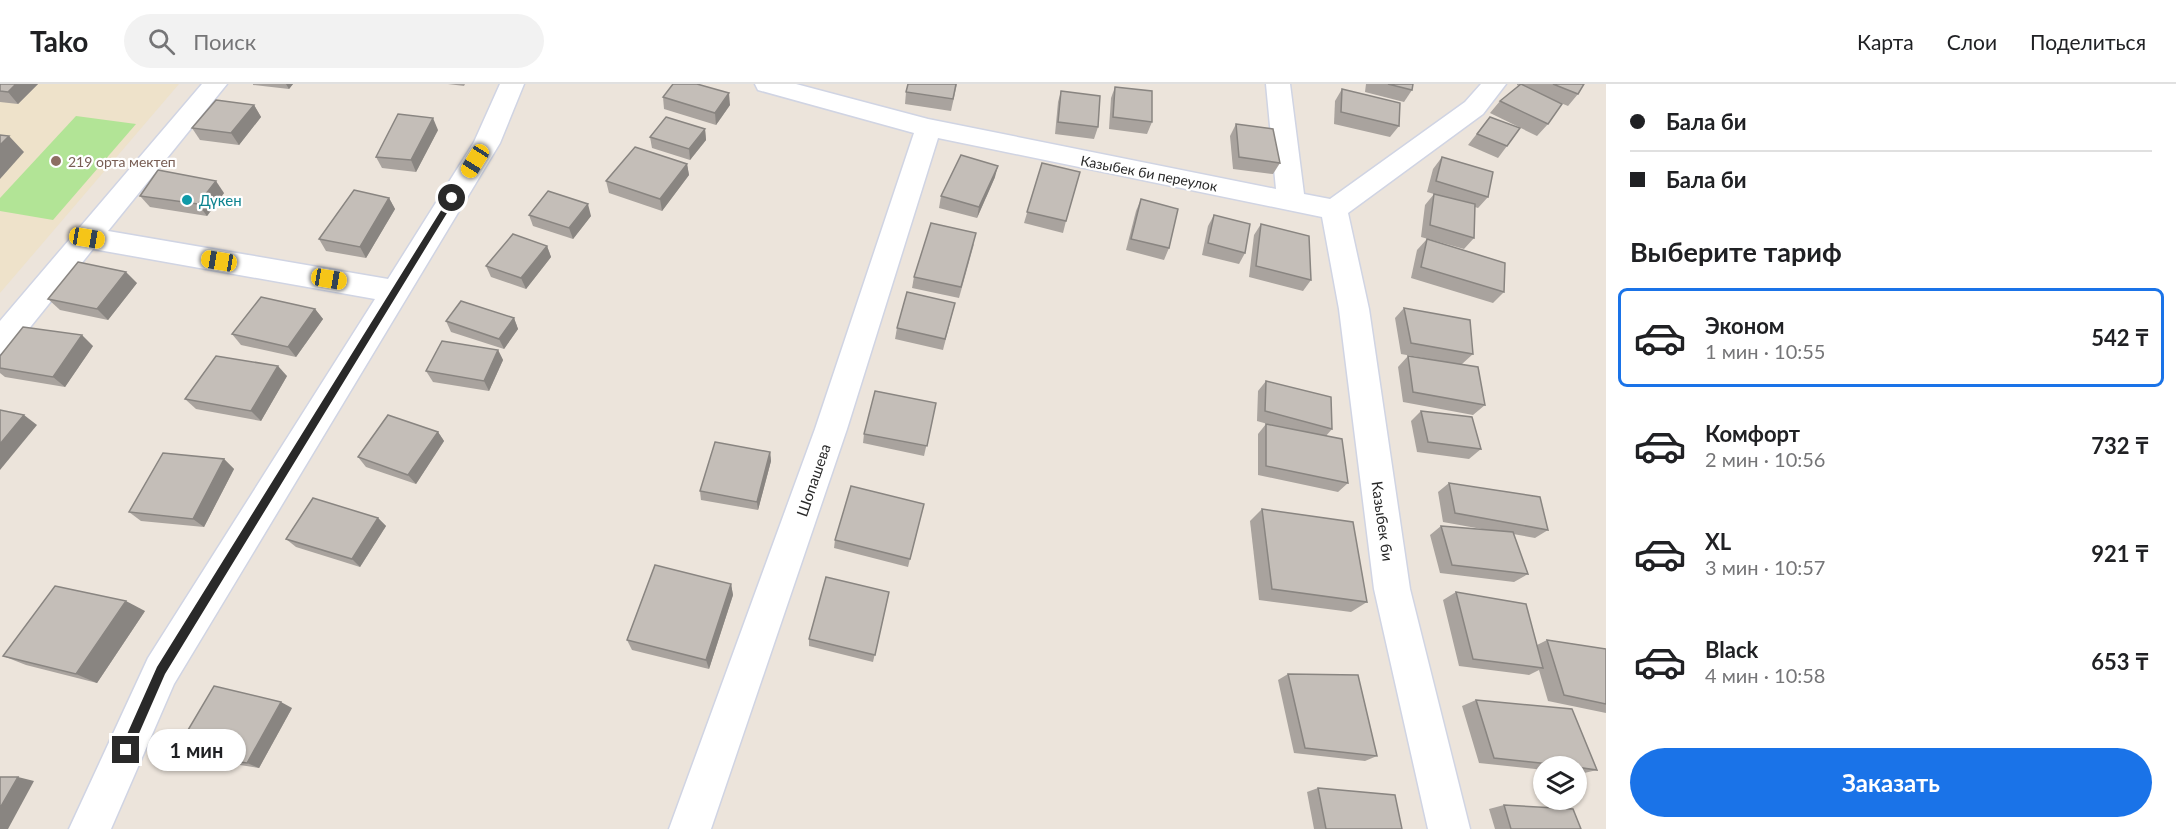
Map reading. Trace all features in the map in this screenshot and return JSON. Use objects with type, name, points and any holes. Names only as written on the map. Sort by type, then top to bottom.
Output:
[{"type":"street","points":[[0,342],[215,84]]},
{"type":"street","points":[[90,829],[161,670],[487,143],[512,84]]},
{"type":"street","name":"Казыбек би переулок","points":[[767,84],[928,128],[1334,210]]},
{"type":"street","points":[[1278,84],[1291,201]]},
{"type":"street","points":[[1334,210],[1474,108],[1494,84]]},
{"type":"street","name":"Шопашева","points":[[690,829],[831,429],[928,128]]},
{"type":"street","name":"Казыбек би","points":[[1334,210],[1354,309],[1392,589],[1449,829]]},
{"type":"street","points":[[87,238],[395,291]]},
{"type":"shaded area","name":"219 орта мектеп","points":[[0,84],[179,84],[0,293]]},
{"type":"green space","points":[[76,116],[136,124],[53,220],[0,211],[0,198]]},
{"type":"building","points":[[0,84],[16,84],[8,92],[0,91]]},
{"type":"building","points":[[673,84],[697,84],[729,93],[715,113],[663,97]]},
{"type":"building","points":[[908,84],[956,84],[953,99],[906,92]]},
{"type":"building","points":[[1388,84],[1413,84],[1412,90]]},
{"type":"building","points":[[1521,84],[1562,104],[1548,124],[1500,101]]},
{"type":"building","points":[[1553,84],[1584,84],[1578,94]]},
{"type":"building","points":[[1115,87],[1152,91],[1152,122],[1113,117]]},
{"type":"building","points":[[1342,89],[1400,103],[1399,126],[1341,112]]},
{"type":"building","points":[[1061,91],[1100,96],[1098,127],[1058,122]]},
{"type":"building","points":[[216,100],[254,105],[231,133],[192,128]]},
{"type":"building","points":[[398,114],[433,118],[411,160],[376,157]]},
{"type":"building","points":[[666,117],[705,129],[689,149],[650,137]]},
{"type":"building","points":[[1490,117],[1520,128],[1507,146],[1477,134]]},
{"type":"building","points":[[1236,124],[1273,129],[1280,163],[1239,157]]},
{"type":"building","points":[[0,135],[9,136],[0,145]]},
{"type":"building","points":[[635,147],[687,164],[660,199],[606,181]]},
{"type":"building","points":[[961,155],[998,166],[979,207],[941,196]]},
{"type":"building","points":[[1442,157],[1493,172],[1488,197],[1436,181]]},
{"type":"building","points":[[1042,163],[1080,172],[1066,221],[1027,212]]},
{"type":"building","points":[[158,170],[216,181],[198,204],[140,196]]},
{"type":"building","points":[[354,190],[389,198],[360,247],[319,239]]},
{"type":"building","points":[[548,191],[588,204],[569,228],[529,215]]},
{"type":"building","points":[[1434,194],[1475,204],[1474,238],[1430,225]]},
{"type":"building","points":[[1141,199],[1178,209],[1169,248],[1131,239]]},
{"type":"building","points":[[1214,215],[1250,224],[1245,253],[1208,243]]},
{"type":"building","points":[[931,223],[976,233],[961,287],[914,277]]},
{"type":"building","points":[[1261,224],[1309,236],[1311,280],[1256,266]]},
{"type":"building","points":[[513,234],[547,246],[521,278],[486,266]]},
{"type":"building","points":[[1427,239],[1505,263],[1504,292],[1421,267]]},
{"type":"building","points":[[78,262],[126,272],[97,309],[48,299]]},
{"type":"building","points":[[907,292],[955,303],[945,339],[897,328]]},
{"type":"building","points":[[261,297],[315,309],[288,347],[232,334]]},
{"type":"building","points":[[461,301],[514,318],[499,339],[446,321]]},
{"type":"building","points":[[1404,308],[1470,320],[1473,354],[1411,343]]},
{"type":"building","points":[[23,327],[82,335],[53,377],[0,368],[0,356]]},
{"type":"building","points":[[442,341],[498,350],[484,381],[426,371]]},
{"type":"building","points":[[216,356],[278,366],[251,411],[185,399]]},
{"type":"building","points":[[1408,356],[1478,367],[1485,405],[1413,392]]},
{"type":"building","points":[[1266,381],[1331,397],[1332,429],[1265,411]]},
{"type":"building","points":[[875,391],[936,403],[927,446],[864,434]]},
{"type":"building","points":[[0,410],[24,415],[0,444]]},
{"type":"building","points":[[1421,411],[1472,417],[1481,449],[1428,442]]},
{"type":"building","points":[[388,415],[438,432],[408,475],[358,457]]},
{"type":"building","points":[[1266,424],[1342,439],[1348,483],[1266,466]]},
{"type":"building","points":[[715,442],[770,452],[757,502],[700,491]]},
{"type":"building","points":[[163,453],[224,459],[193,519],[129,512]]},
{"type":"building","points":[[1449,483],[1540,497],[1548,530],[1455,513]]},
{"type":"building","points":[[851,486],[924,504],[910,559],[835,540]]},
{"type":"building","points":[[313,498],[378,518],[352,559],[286,539]]},
{"type":"building","points":[[1262,509],[1353,522],[1367,602],[1272,589]]},
{"type":"building","points":[[1441,526],[1513,532],[1528,574],[1452,565]]},
{"type":"building","points":[[655,565],[731,584],[706,660],[627,640]]},
{"type":"building","points":[[826,577],[889,592],[875,655],[809,639]]},
{"type":"building","points":[[55,586],[126,601],[76,674],[3,656]]},
{"type":"building","points":[[1456,592],[1526,604],[1543,668],[1473,659]]},
{"type":"building","points":[[1547,640],[1606,649],[1606,704],[1564,695]]},
{"type":"building","points":[[1288,674],[1358,675],[1377,756],[1305,748]]},
{"type":"building","points":[[214,686],[281,702],[247,763],[175,752]]},
{"type":"building","points":[[1476,700],[1572,709],[1597,770],[1587,769],[1587,756],[1533,756],[1533,762],[1494,758]]},
{"type":"building","points":[[0,777],[18,777],[0,808]]},
{"type":"building","points":[[1318,788],[1395,795],[1402,829],[1326,829]]},
{"type":"building","points":[[1504,805],[1533,807],[1533,810],[1573,810],[1581,829],[1511,829]]},
{"type":"place","name":"219 орта мектеп","points":[[56,161]]},
{"type":"place","name":"Дүкен","points":[[187,200]]},
{"type":"route","points":[[126,750],[161,670],[452,198]]}]
